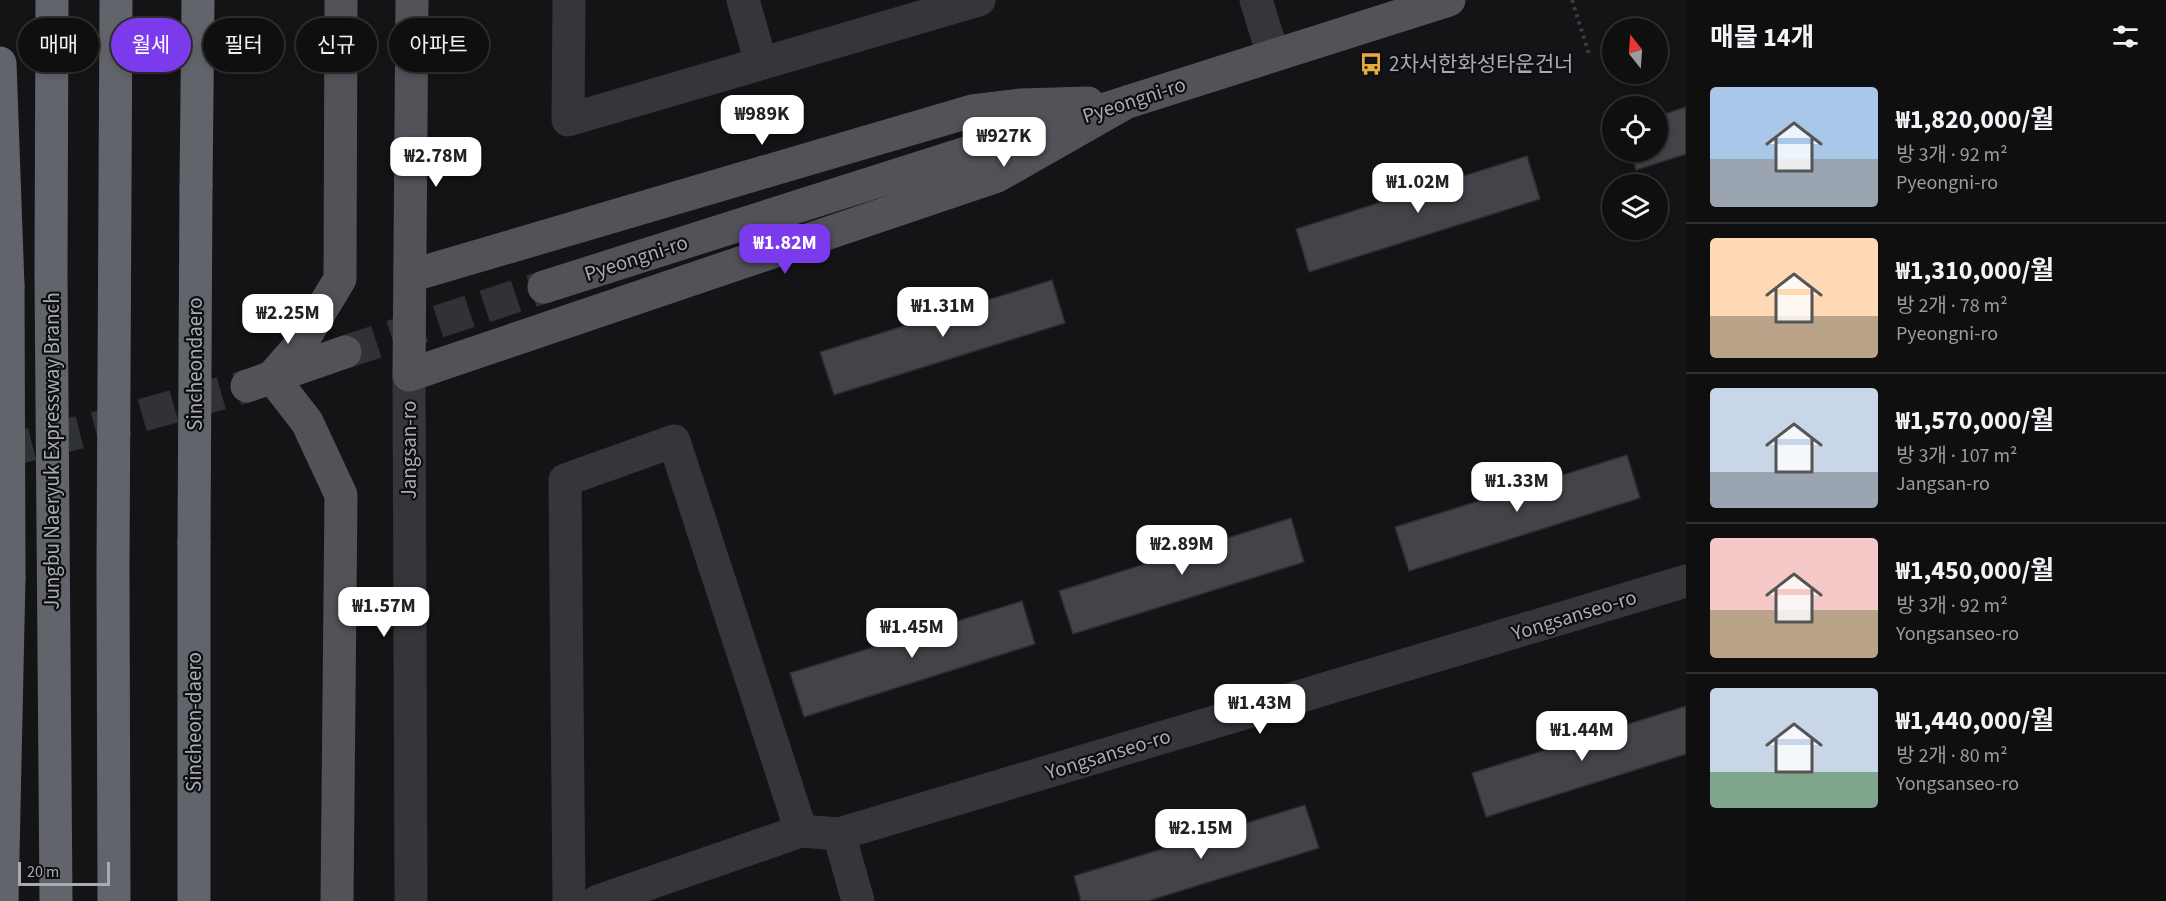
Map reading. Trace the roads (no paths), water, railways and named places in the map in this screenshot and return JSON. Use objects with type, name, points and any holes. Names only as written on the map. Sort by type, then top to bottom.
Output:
[{"type":"highway","name":"Jungbu Naeryuk Expressway Branch","points":[[52,0],[51,288],[56,901]]},
{"type":"highway","points":[[114,901],[116,0]]},
{"type":"highway","name":"Sincheondaero","points":[[195,542],[198,0]]},
{"type":"highway","points":[[0,63],[9,286],[9,578],[2,901]]},
{"type":"highway","name":"Sincheon-daero","points":[[194,901],[195,542]]},
{"type":"main road","points":[[259,382],[300,345],[340,279],[341,0]]},
{"type":"main road","name":"Jangsan-ro","points":[[409,375],[412,0]]},
{"type":"main road","name":"Pyeongni-ro","points":[[544,287],[1449,0]]},
{"type":"main road","points":[[410,276],[972,111],[1021,105],[1129,101]]},
{"type":"main road","points":[[409,375],[997,176],[1129,101]]},
{"type":"main road","points":[[259,382],[345,352]]},
{"type":"main road","points":[[259,382],[308,422],[341,495],[337,901]]},
{"type":"street","points":[[569,0],[568,120],[761,63],[918,8],[979,0]]},
{"type":"street","points":[[743,0],[761,63]]},
{"type":"street","points":[[1256,0],[1273,56]]},
{"type":"street","name":"Jangsan-ro","points":[[409,375],[411,901]]},
{"type":"street","points":[[569,901],[565,480],[674,441],[801,831]]},
{"type":"street","name":"Yongsanseo-ro","points":[[839,834],[1686,581]]},
{"type":"street","points":[[598,901],[801,831],[839,834],[858,901]]},
{"type":"tunnel","points":[[345,352],[544,287]]},
{"type":"tunnel","points":[[0,452],[247,386]]},
{"type":"place","name":"2차서한화성타운건너","points":[[1371,64]]}]
